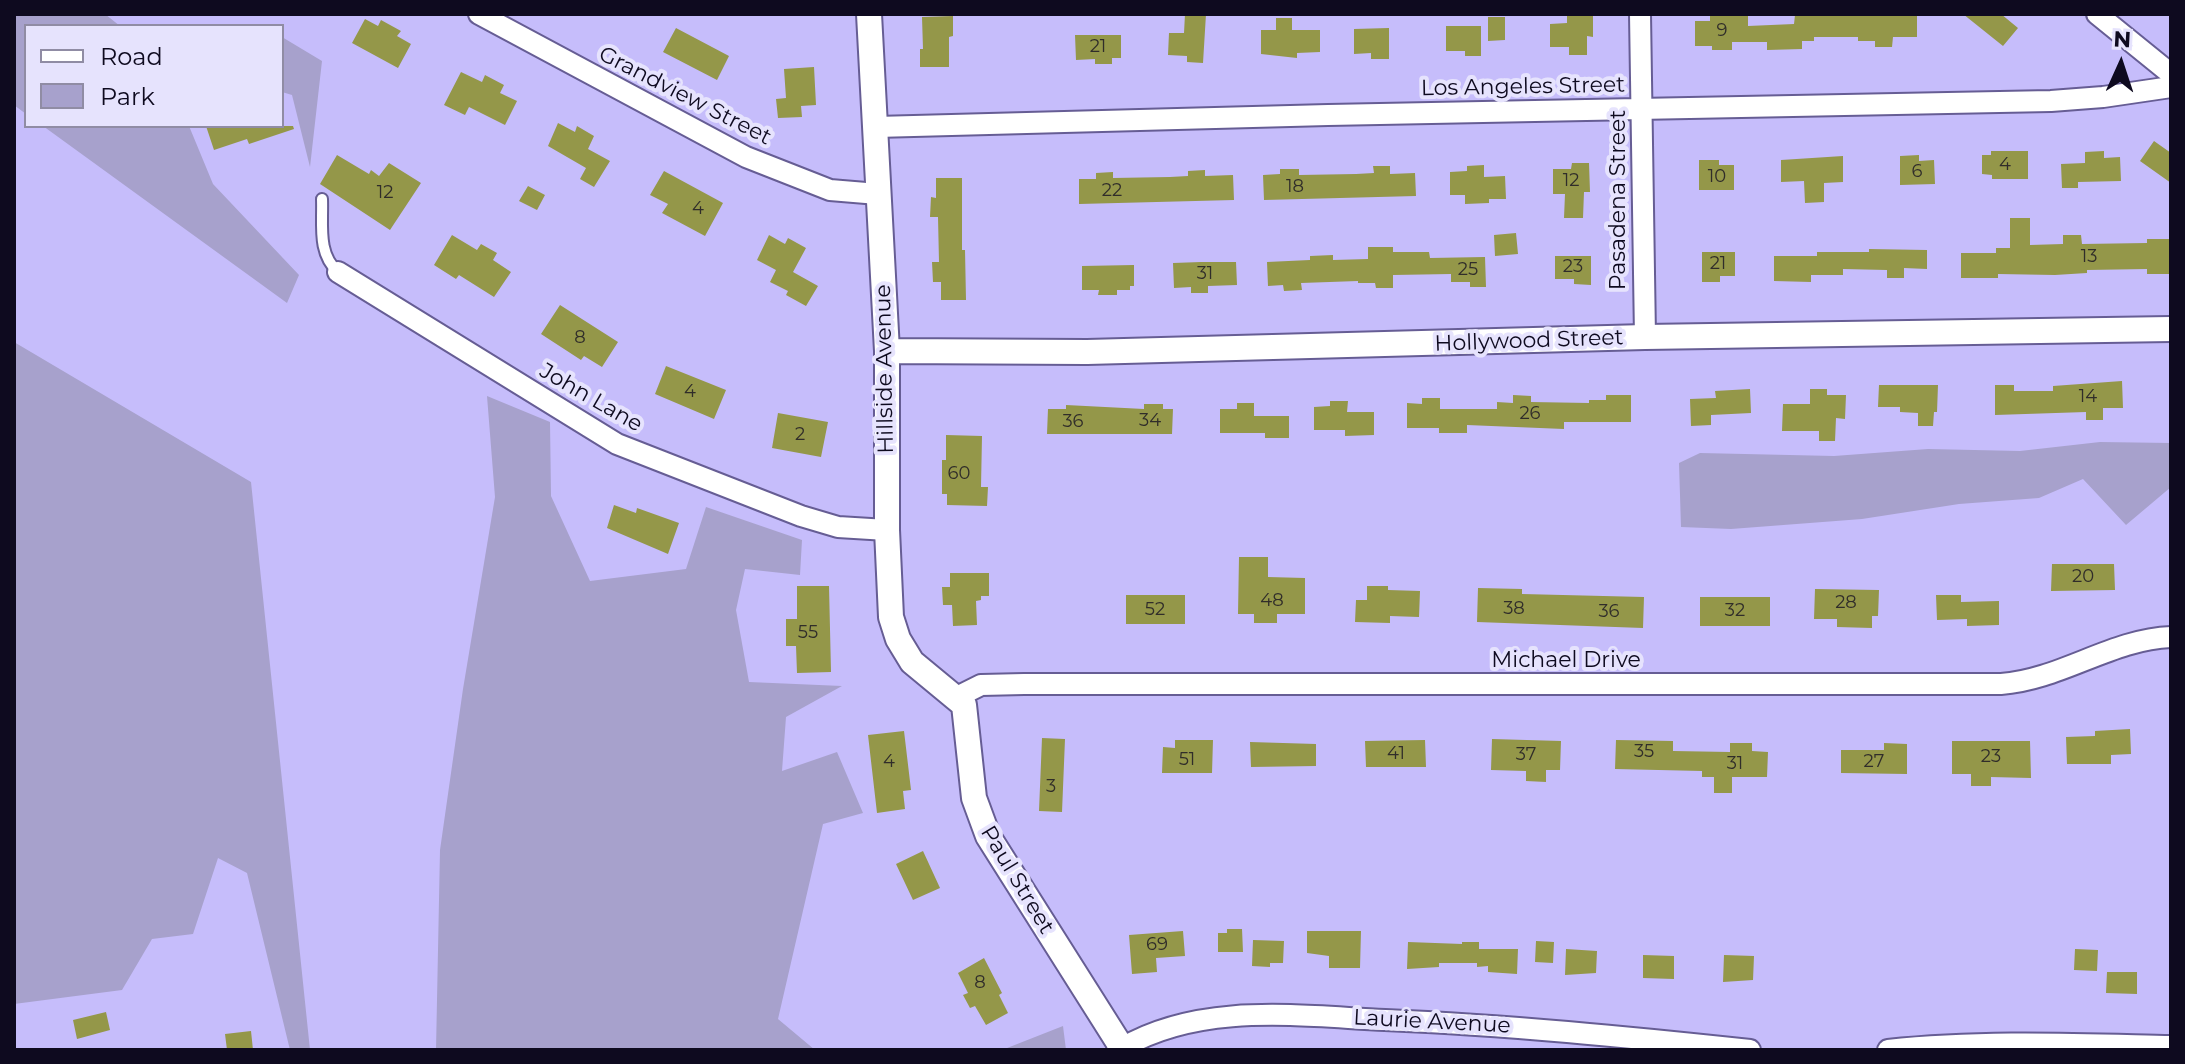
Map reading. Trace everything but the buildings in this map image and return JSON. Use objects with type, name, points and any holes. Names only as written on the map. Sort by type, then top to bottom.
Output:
[{"type":"street","name":"Grandview Street","points":[[479,14],[746,157],[830,190],[878,194]]},
{"type":"street","name":"Hillside Avenue","points":[[869,14],[887,351],[889,604],[898,639],[912,662],[936,684],[957,697]]},
{"type":"street","name":"Pasadena Street","points":[[1640,14],[1645,337]]},
{"type":"street","points":[[2097,14],[2171,74]]},
{"type":"street","name":"Los Angeles Street","points":[[876,127],[2051,101],[2171,87]]},
{"type":"street","name":"John Lane","points":[[338,272],[617,444],[801,516],[838,527],[887,530]]},
{"type":"street","name":"Hollywood Street","points":[[887,351],[1058,353],[1645,337],[2171,329]]},
{"type":"street","name":"Michael Drive","points":[[957,697],[981,685],[1024,684],[2023,683],[2138,642],[2171,637]]},
{"type":"street","name":"Paul Street","points":[[957,697],[967,713],[974,798],[988,836],[1120,1049]]},
{"type":"street","name":"Laurie Avenue","points":[[1120,1049],[1150,1033],[1172,1026],[1217,1018],[1262,1015],[1495,1024],[1657,1045],[1750,1050]]},
{"type":"street","points":[[1888,1050],[2032,1042],[2171,1046]]},
{"type":"lane","points":[[322,199],[323,252],[338,272]]},
{"type":"green space","points":[[14,14],[105,14],[118,24],[24,24],[24,112],[14,105]]},
{"type":"green space","points":[[284,38],[322,61],[310,167],[292,95],[284,93]]},
{"type":"green space","points":[[46,128],[190,128],[213,184],[299,275],[287,303]]},
{"type":"green space","points":[[14,342],[251,482],[310,1050],[290,1050],[247,873],[218,858],[193,934],[152,939],[122,990],[14,1004]]},
{"type":"green space","points":[[487,396],[550,422],[551,496],[590,581],[686,569],[706,507],[802,540],[800,575],[745,569],[736,610],[749,682],[842,686],[786,717],[782,771],[837,752],[863,813],[823,824],[778,1019],[815,1050],[436,1050],[440,850],[495,497]]},
{"type":"green space","points":[[2100,442],[2171,443],[2171,487],[2126,525],[2083,479],[2039,498],[1959,504],[1862,519],[1731,529],[1681,527],[1679,463],[1700,453],[1834,456],[1928,449],[2020,451]]},
{"type":"green space","points":[[1063,1026],[1066,1050],[1002,1050]]}]
